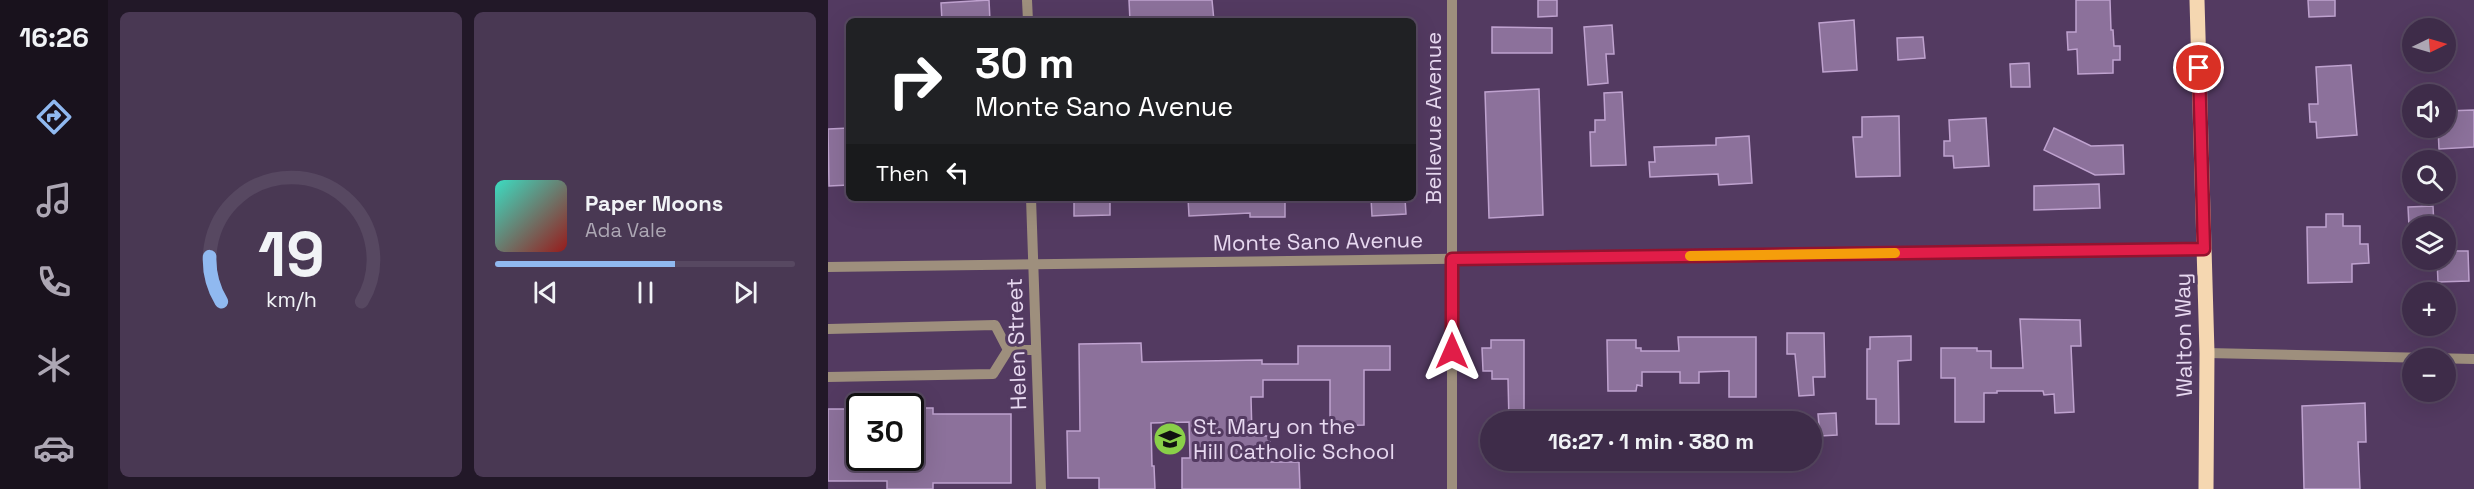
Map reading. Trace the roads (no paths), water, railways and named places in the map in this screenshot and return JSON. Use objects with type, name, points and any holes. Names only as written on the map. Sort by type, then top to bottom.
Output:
[{"type":"main road","name":"Walton Way","points":[[2197,0],[2207,353],[2206,489]]},
{"type":"street","points":[[1028,0],[1028,18]]},
{"type":"street","name":"Bellevue Avenue","points":[[1452,0],[1452,489]]},
{"type":"street","name":"Helen Street","points":[[1031,201],[1041,489]]},
{"type":"street","name":"Monte Sano Avenue","points":[[828,267],[2204,249]]},
{"type":"street","points":[[828,329],[995,325],[1008,350]]},
{"type":"street","points":[[1008,350],[1036,350]]},
{"type":"street","points":[[828,377],[993,374],[1008,350]]},
{"type":"street","points":[[2207,353],[2474,359]]},
{"type":"place","name":"St. Mary on the Hill Catholic School","points":[[1170,439]]}]
